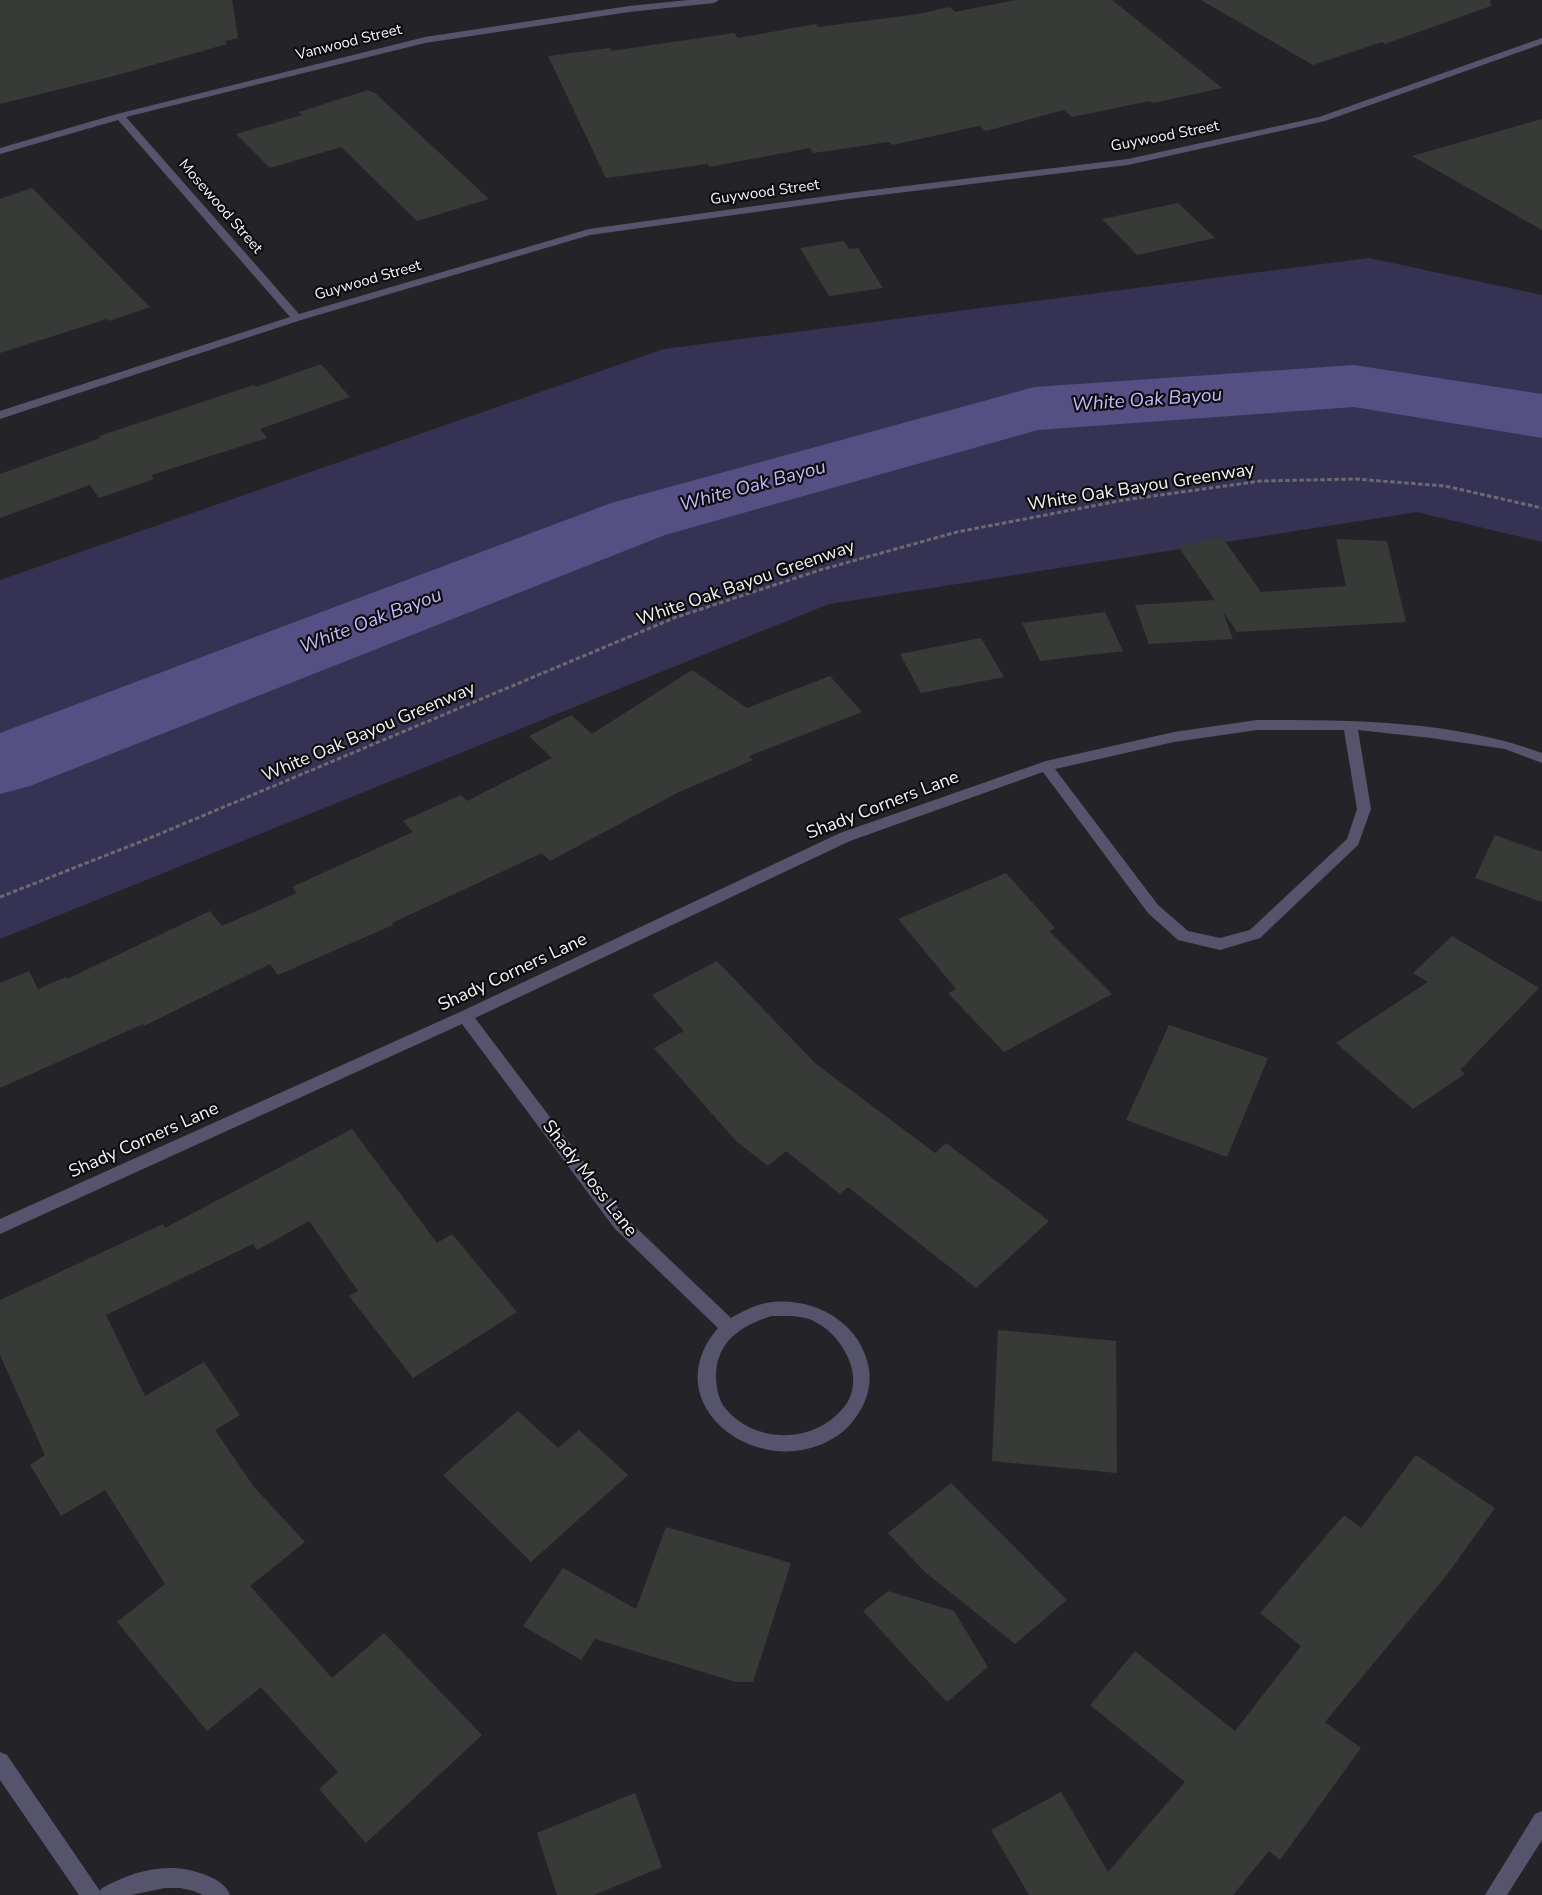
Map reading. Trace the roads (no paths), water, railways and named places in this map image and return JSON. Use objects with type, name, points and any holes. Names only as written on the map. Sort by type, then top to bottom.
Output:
[{"type":"street","name":"Vanwood Street","points":[[0,151],[120,116],[426,40],[629,9],[714,0]]},
{"type":"street","name":"Guywood Street","points":[[0,415],[297,318],[589,232],[856,195],[1128,162],[1322,119],[1542,41]]},
{"type":"street","name":"Mosewood Street","points":[[120,116],[297,318]]},
{"type":"street","name":"Shady Corners Lane","points":[[0,1227],[465,1016],[845,838],[1046,766],[1174,737],[1256,725],[1350,725],[1431,733],[1507,745],[1542,758]]},
{"type":"street","points":[[1046,766],[1153,909],[1183,936],[1220,944],[1255,934],[1353,841],[1364,809],[1350,725]]},
{"type":"street","name":"Shady Moss Lane","points":[[465,1016],[621,1224],[729,1328]]},
{"type":"street","points":[[771,1309],[796,1309],[818,1315],[837,1327],[852,1344],[860,1364],[861,1386],[854,1406],[840,1424],[818,1438],[791,1444],[764,1442],[739,1431],[719,1415],[708,1393],[706,1369],[714,1346],[729,1328],[748,1315],[771,1309]]},
{"type":"street","points":[[0,1762],[91,1895]]},
{"type":"street","points":[[1495,1895],[1542,1821]]},
{"type":"street","points":[[109,1895],[125,1885],[157,1877],[188,1879],[215,1890],[220,1895]]},
{"type":"waterway","name":"White Oak Bayou","points":[[0,765],[638,519],[1034,409],[1354,386],[1542,416]]}]
